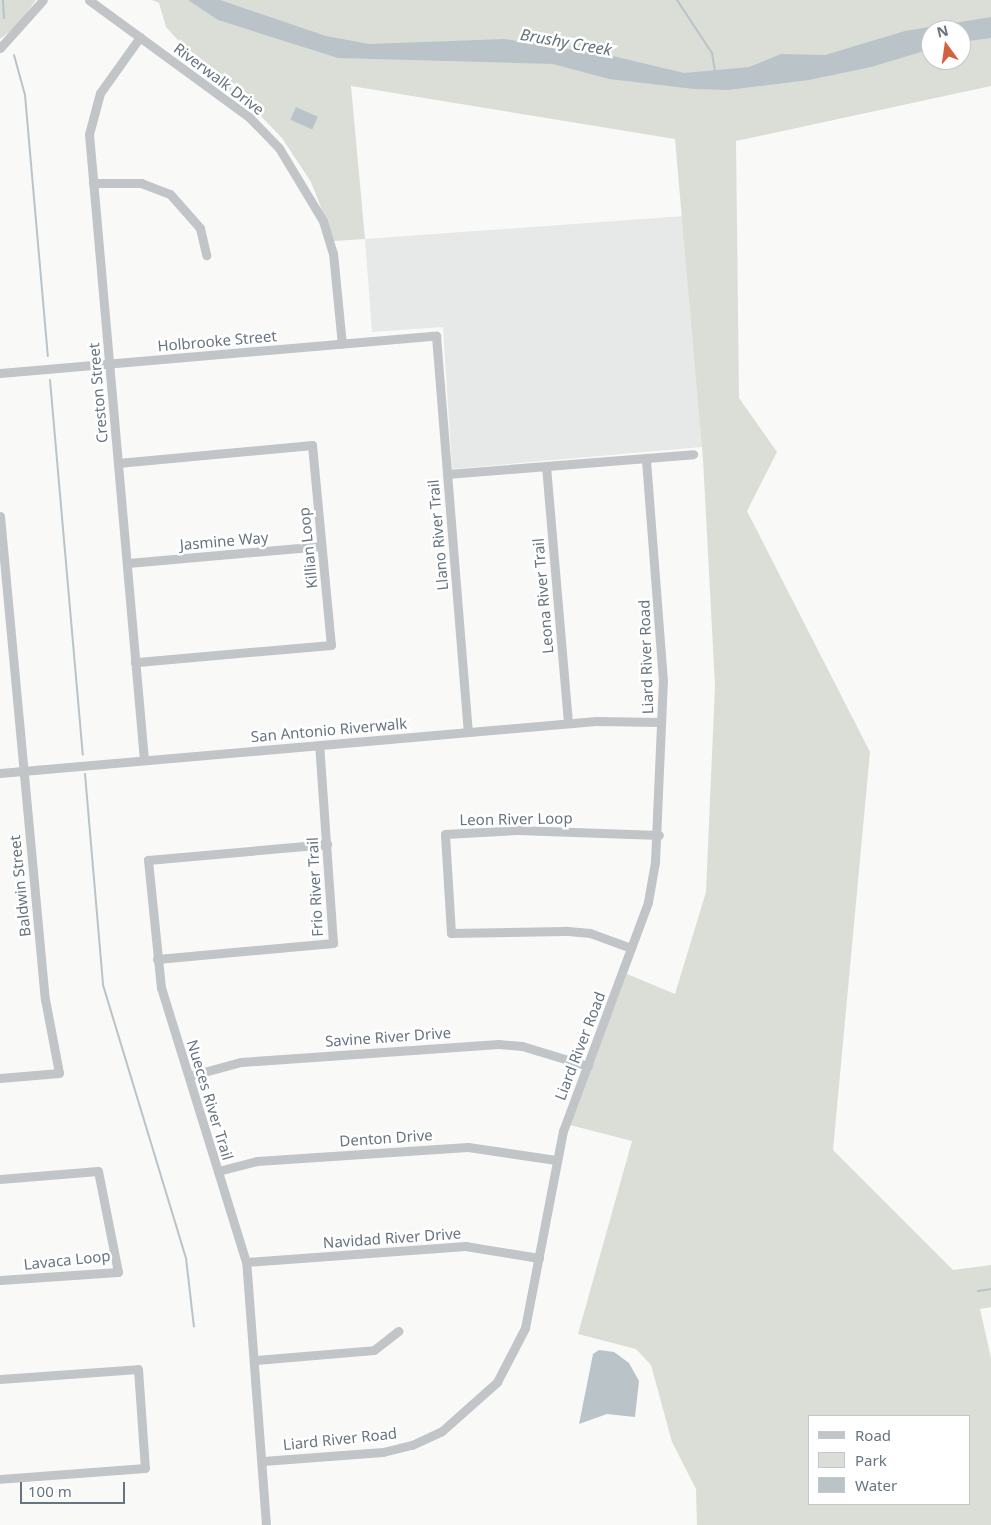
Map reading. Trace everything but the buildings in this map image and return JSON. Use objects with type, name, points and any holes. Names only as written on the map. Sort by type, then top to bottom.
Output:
[{"type":"street","points":[[0,48],[43,0]]},
{"type":"street","name":"Riverwalk Drive","points":[[89,0],[249,117],[279,148],[302,181],[321,215],[333,253],[342,344]]},
{"type":"street","name":"Creston Street","points":[[140,37],[94,106],[89,134],[144,760]]},
{"type":"street","points":[[93,183],[141,183],[170,194],[200,228],[206,255]]},
{"type":"street","name":"Holbrooke Street","points":[[0,373],[436,336]]},
{"type":"street","name":"Llano River Trail","points":[[436,336],[468,731]]},
{"type":"street","name":"Killian Loop","points":[[118,463],[312,446],[331,645],[135,662]]},
{"type":"street","points":[[447,474],[693,454]]},
{"type":"street","name":"Liard River Road","points":[[263,1461],[383,1452],[412,1445],[464,1415],[497,1382],[517,1349],[530,1311],[556,1160],[648,902],[659,835],[662,642],[646,458]]},
{"type":"street","name":"Leona River Trail","points":[[546,466],[568,723]]},
{"type":"street","name":"Baldwin Street","points":[[0,516],[21,771],[45,999],[59,1073],[0,1078]]},
{"type":"street","name":"Jasmine Way","points":[[128,563],[322,546]]},
{"type":"street","name":"San Antonio Riverwalk","points":[[0,773],[568,723],[661,722]]},
{"type":"street","name":"Frio River Trail","points":[[157,959],[333,943],[319,745]]},
{"type":"street","name":"Leon River Loop","points":[[631,948],[590,933],[565,931],[451,933],[446,834],[517,830],[659,835]]},
{"type":"street","name":"Nueces River Trail","points":[[266,1525],[256,1360],[246,1262],[161,988],[148,860],[327,844]]},
{"type":"street","name":"Savine River Drive","points":[[189,1076],[240,1062],[498,1044],[522,1046],[588,1066]]},
{"type":"street","name":"Denton Drive","points":[[218,1171],[257,1161],[468,1146],[556,1160]]},
{"type":"street","name":"Lavaca Loop","points":[[0,1179],[98,1170],[118,1272],[0,1280]]},
{"type":"street","name":"Navidad River Drive","points":[[246,1262],[465,1246],[540,1258]]},
{"type":"street","points":[[256,1360],[374,1350],[398,1331]]},
{"type":"street","points":[[0,1379],[138,1369],[145,1468],[0,1479]]},
{"type":"shaded area","points":[[684,216],[702,447],[452,469],[443,327],[372,332],[365,239]]},
{"type":"green space","points":[[0,0],[36,0],[16,27],[0,39]]},
{"type":"green space","points":[[152,0],[991,0],[991,86],[736,141],[739,398],[777,452],[747,511],[870,752],[833,1150],[953,1270],[991,1265],[991,1307],[980,1309],[991,1358],[991,1525],[697,1525],[696,1489],[672,1442],[651,1365],[636,1349],[578,1334],[632,1141],[570,1125],[627,974],[675,994],[706,892],[715,686],[703,459],[675,139],[351,86],[365,239],[334,241],[311,182],[282,138],[255,110],[203,72],[204,69],[166,27],[159,3]]},
{"type":"water","points":[[188,0],[220,0],[326,36],[369,44],[504,39],[613,56],[684,73],[749,67],[781,54],[825,55],[905,31],[921,28],[921,52],[871,67],[809,80],[728,90],[694,89],[609,79],[553,64],[338,58],[218,20]]},
{"type":"water","points":[[991,17],[991,38],[971,41],[971,20]]},
{"type":"water","points":[[296,107],[318,117],[312,130],[290,120]]},
{"type":"water","points":[[599,1350],[614,1352],[629,1363],[639,1381],[635,1417],[607,1414],[579,1424],[593,1354]]},
{"type":"waterway","points":[[3,0],[4,18]]},
{"type":"waterway","points":[[677,0],[712,53],[715,71]]},
{"type":"waterway","points":[[14,55],[25,95],[48,356]]},
{"type":"waterway","points":[[50,380],[83,755]]},
{"type":"waterway","points":[[85,774],[103,985],[186,1258],[194,1327]]},
{"type":"waterway","points":[[978,1291],[991,1289]]},
{"type":"water label","name":"Brushy Creek","points":[[566,42]]}]
